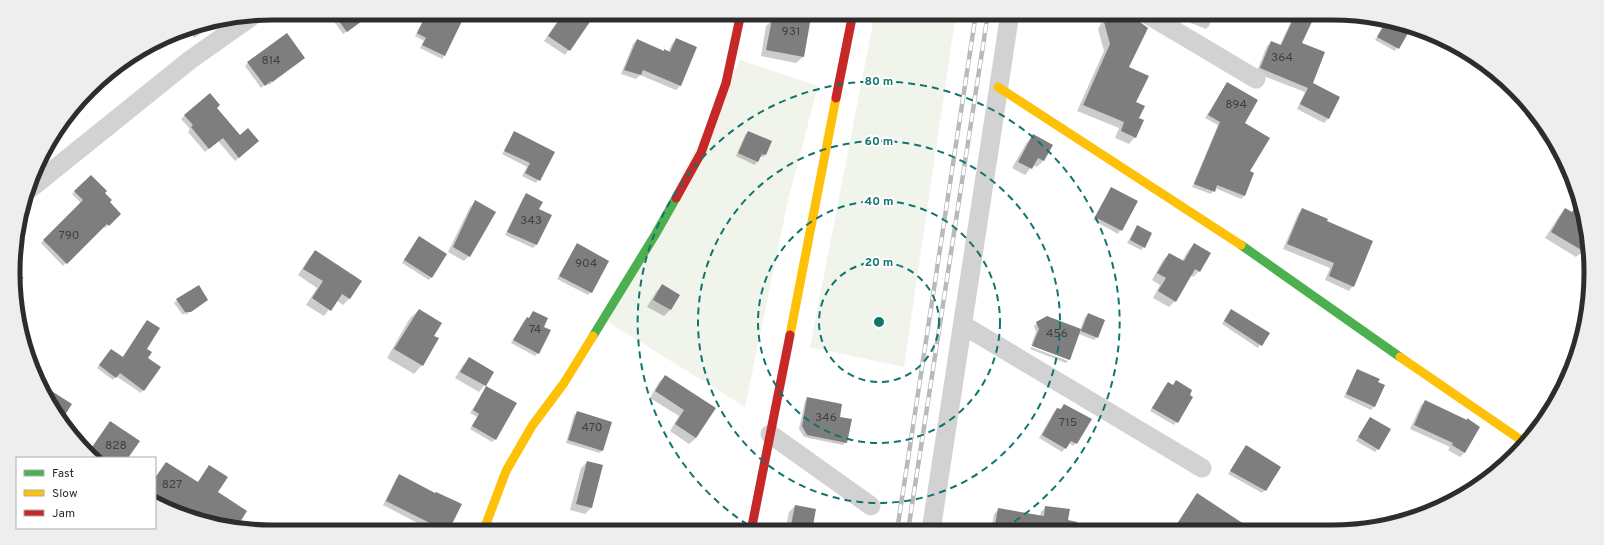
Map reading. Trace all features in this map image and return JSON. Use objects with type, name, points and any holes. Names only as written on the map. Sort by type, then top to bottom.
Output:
[{"type":"street","points":[[486,525],[506,472],[532,426],[564,383],[655,235],[701,153],[726,83],[740,20]]},
{"type":"street","points":[[752,525],[852,20]]},
{"type":"street","points":[[933,525],[1009,20]]},
{"type":"street","points":[[1157,20],[1256,79]]},
{"type":"street","points":[[36,184],[190,60],[244,22]]},
{"type":"street","points":[[998,87],[1231,238],[1365,333],[1520,440]]},
{"type":"street","points":[[963,325],[1202,468]]},
{"type":"street","points":[[770,434],[871,506]]},
{"type":"shaded area","points":[[874,20],[955,20],[904,367],[810,347]]},
{"type":"shaded area","points":[[740,60],[818,86],[788,200],[745,407],[608,322]]},
{"type":"building","points":[[338,20],[363,20],[347,32]]},
{"type":"building","points":[[424,20],[462,21],[445,56],[422,45],[426,38],[417,33]]},
{"type":"building","points":[[559,20],[591,20],[570,51],[548,36]]},
{"type":"building","points":[[772,20],[810,20],[804,57],[766,50]]},
{"type":"building","points":[[1105,20],[1137,20],[1148,28],[1129,67],[1149,76],[1136,102],[1145,106],[1139,118],[1144,120],[1136,138],[1121,131],[1124,122],[1083,105],[1110,44],[1104,22]]},
{"type":"building","points":[[1293,20],[1313,20],[1302,43],[1325,52],[1313,83],[1340,97],[1329,119],[1300,104],[1308,88],[1260,68],[1271,41],[1281,45]]},
{"type":"building","points":[[1384,26],[1409,32],[1399,49],[1377,37]]},
{"type":"building","points":[[287,33],[305,58],[265,86],[247,62]]},
{"type":"building","points":[[676,38],[697,47],[681,86],[643,70],[641,75],[624,70],[637,39],[664,51],[664,49],[670,52]]},
{"type":"building","points":[[1227,82],[1258,100],[1245,123],[1270,138],[1250,171],[1254,173],[1245,196],[1217,185],[1215,192],[1194,184],[1220,122],[1208,115]]},
{"type":"building","points":[[210,93],[220,105],[217,108],[240,135],[248,128],[259,141],[239,158],[223,138],[209,149],[191,127],[193,125],[184,115]]},
{"type":"building","points":[[514,131],[555,152],[540,181],[525,173],[530,163],[504,151]]},
{"type":"building","points":[[748,131],[772,141],[766,155],[762,154],[758,162],[738,153]]},
{"type":"building","points":[[1033,134],[1053,145],[1044,161],[1038,158],[1032,169],[1018,162]]},
{"type":"building","points":[[91,175],[107,191],[105,193],[112,200],[110,202],[121,214],[109,226],[107,224],[67,264],[43,240],[83,200],[74,191]]},
{"type":"building","points":[[1111,187],[1138,201],[1122,231],[1095,217]]},
{"type":"building","points":[[526,193],[543,202],[539,209],[552,215],[537,245],[507,232]]},
{"type":"building","points":[[475,200],[496,212],[470,257],[453,247]]},
{"type":"building","points":[[1575,207],[1583,251],[1551,232],[1565,208],[1572,212]]},
{"type":"building","points":[[1302,208],[1328,219],[1327,221],[1373,241],[1354,287],[1329,276],[1334,263],[1287,244]]},
{"type":"building","points":[[1137,225],[1152,233],[1145,248],[1130,240]]},
{"type":"building","points":[[419,236],[447,254],[432,278],[404,260]]},
{"type":"building","points":[[577,243],[609,261],[592,293],[559,276]]},
{"type":"building","points":[[1194,243],[1211,253],[1200,272],[1195,269],[1176,302],[1158,291],[1166,278],[1157,273],[1169,253],[1184,261]]},
{"type":"building","points":[[315,250],[362,281],[350,299],[342,294],[331,311],[312,298],[323,281],[303,269]]},
{"type":"building","points":[[662,284],[680,295],[671,310],[653,300]]},
{"type":"building","points":[[199,285],[208,300],[191,312],[185,312],[176,299]]},
{"type":"building","points":[[419,309],[442,323],[434,336],[439,338],[423,366],[394,349]]},
{"type":"building","points":[[1231,309],[1270,333],[1262,346],[1224,321]]},
{"type":"building","points":[[533,311],[548,318],[544,327],[551,330],[539,354],[513,340],[527,317],[529,318]]},
{"type":"building","points":[[1088,313],[1105,320],[1098,338],[1081,331]]},
{"type":"building","points":[[1047,316],[1081,329],[1070,360],[1032,346],[1039,329],[1036,322]]},
{"type":"building","points":[[147,320],[160,328],[147,349],[152,352],[148,358],[161,367],[144,391],[120,373],[116,378],[99,365],[111,349],[123,357]]},
{"type":"building","points":[[469,357],[494,372],[486,386],[460,372]]},
{"type":"building","points":[[1357,369],[1380,379],[1378,382],[1385,385],[1375,407],[1346,394]]},
{"type":"building","points":[[665,375],[716,408],[696,438],[675,424],[684,410],[655,391]]},
{"type":"building","points":[[1176,380],[1192,390],[1190,395],[1193,397],[1178,423],[1152,408],[1168,382],[1173,385]]},
{"type":"building","points":[[486,386],[517,403],[496,440],[472,426],[479,414],[473,410]]},
{"type":"building","points":[[49,389],[72,404],[65,415]]},
{"type":"building","points":[[807,397],[842,404],[840,417],[852,419],[847,443],[807,435],[802,426]]},
{"type":"building","points":[[1425,400],[1467,420],[1467,418],[1480,427],[1465,453],[1452,445],[1453,443],[1414,425]]},
{"type":"building","points":[[1064,404],[1092,419],[1077,444],[1071,441],[1066,449],[1042,435],[1057,408],[1061,409]]},
{"type":"building","points":[[577,411],[612,422],[603,451],[568,440]]},
{"type":"building","points":[[1370,417],[1391,429],[1379,450],[1358,437]]},
{"type":"building","points":[[110,421],[140,441],[129,457],[101,457],[91,448]]},
{"type":"building","points":[[1246,445],[1281,467],[1266,491],[1230,471]]},
{"type":"building","points":[[587,461],[603,465],[592,508],[576,504]]},
{"type":"building","points":[[166,462],[198,482],[209,465],[228,477],[218,492],[247,511],[240,523],[191,512],[156,496],[156,477]]},
{"type":"building","points":[[399,474],[435,493],[436,492],[462,504],[452,525],[434,525],[386,501]]},
{"type":"building","points":[[1197,493],[1245,525],[1176,525]]},
{"type":"building","points":[[795,505],[816,509],[813,525],[791,525]]},
{"type":"building","points":[[1045,506],[1070,509],[1068,520],[1077,522],[1077,525],[995,525],[998,508],[1044,516]]},
{"type":"railway","points":[[898,525],[975,20]]},
{"type":"railway","points":[[909,525],[987,20]]},
{"type":"traffic: fast","points":[[593,336],[676,198]]},
{"type":"traffic: fast","points":[[1241,245],[1400,357]]},
{"type":"traffic: slow","points":[[998,87],[1241,245]]},
{"type":"traffic: slow","points":[[790,335],[836,98]]},
{"type":"traffic: slow","points":[[486,525],[506,471],[532,426],[564,383],[593,336]]},
{"type":"traffic: slow","points":[[1400,357],[1520,440]]},
{"type":"traffic: jam","points":[[676,198],[701,153],[726,83],[740,20]]},
{"type":"traffic: jam","points":[[836,98],[852,20]]},
{"type":"traffic: jam","points":[[752,525],[790,335]]}]
